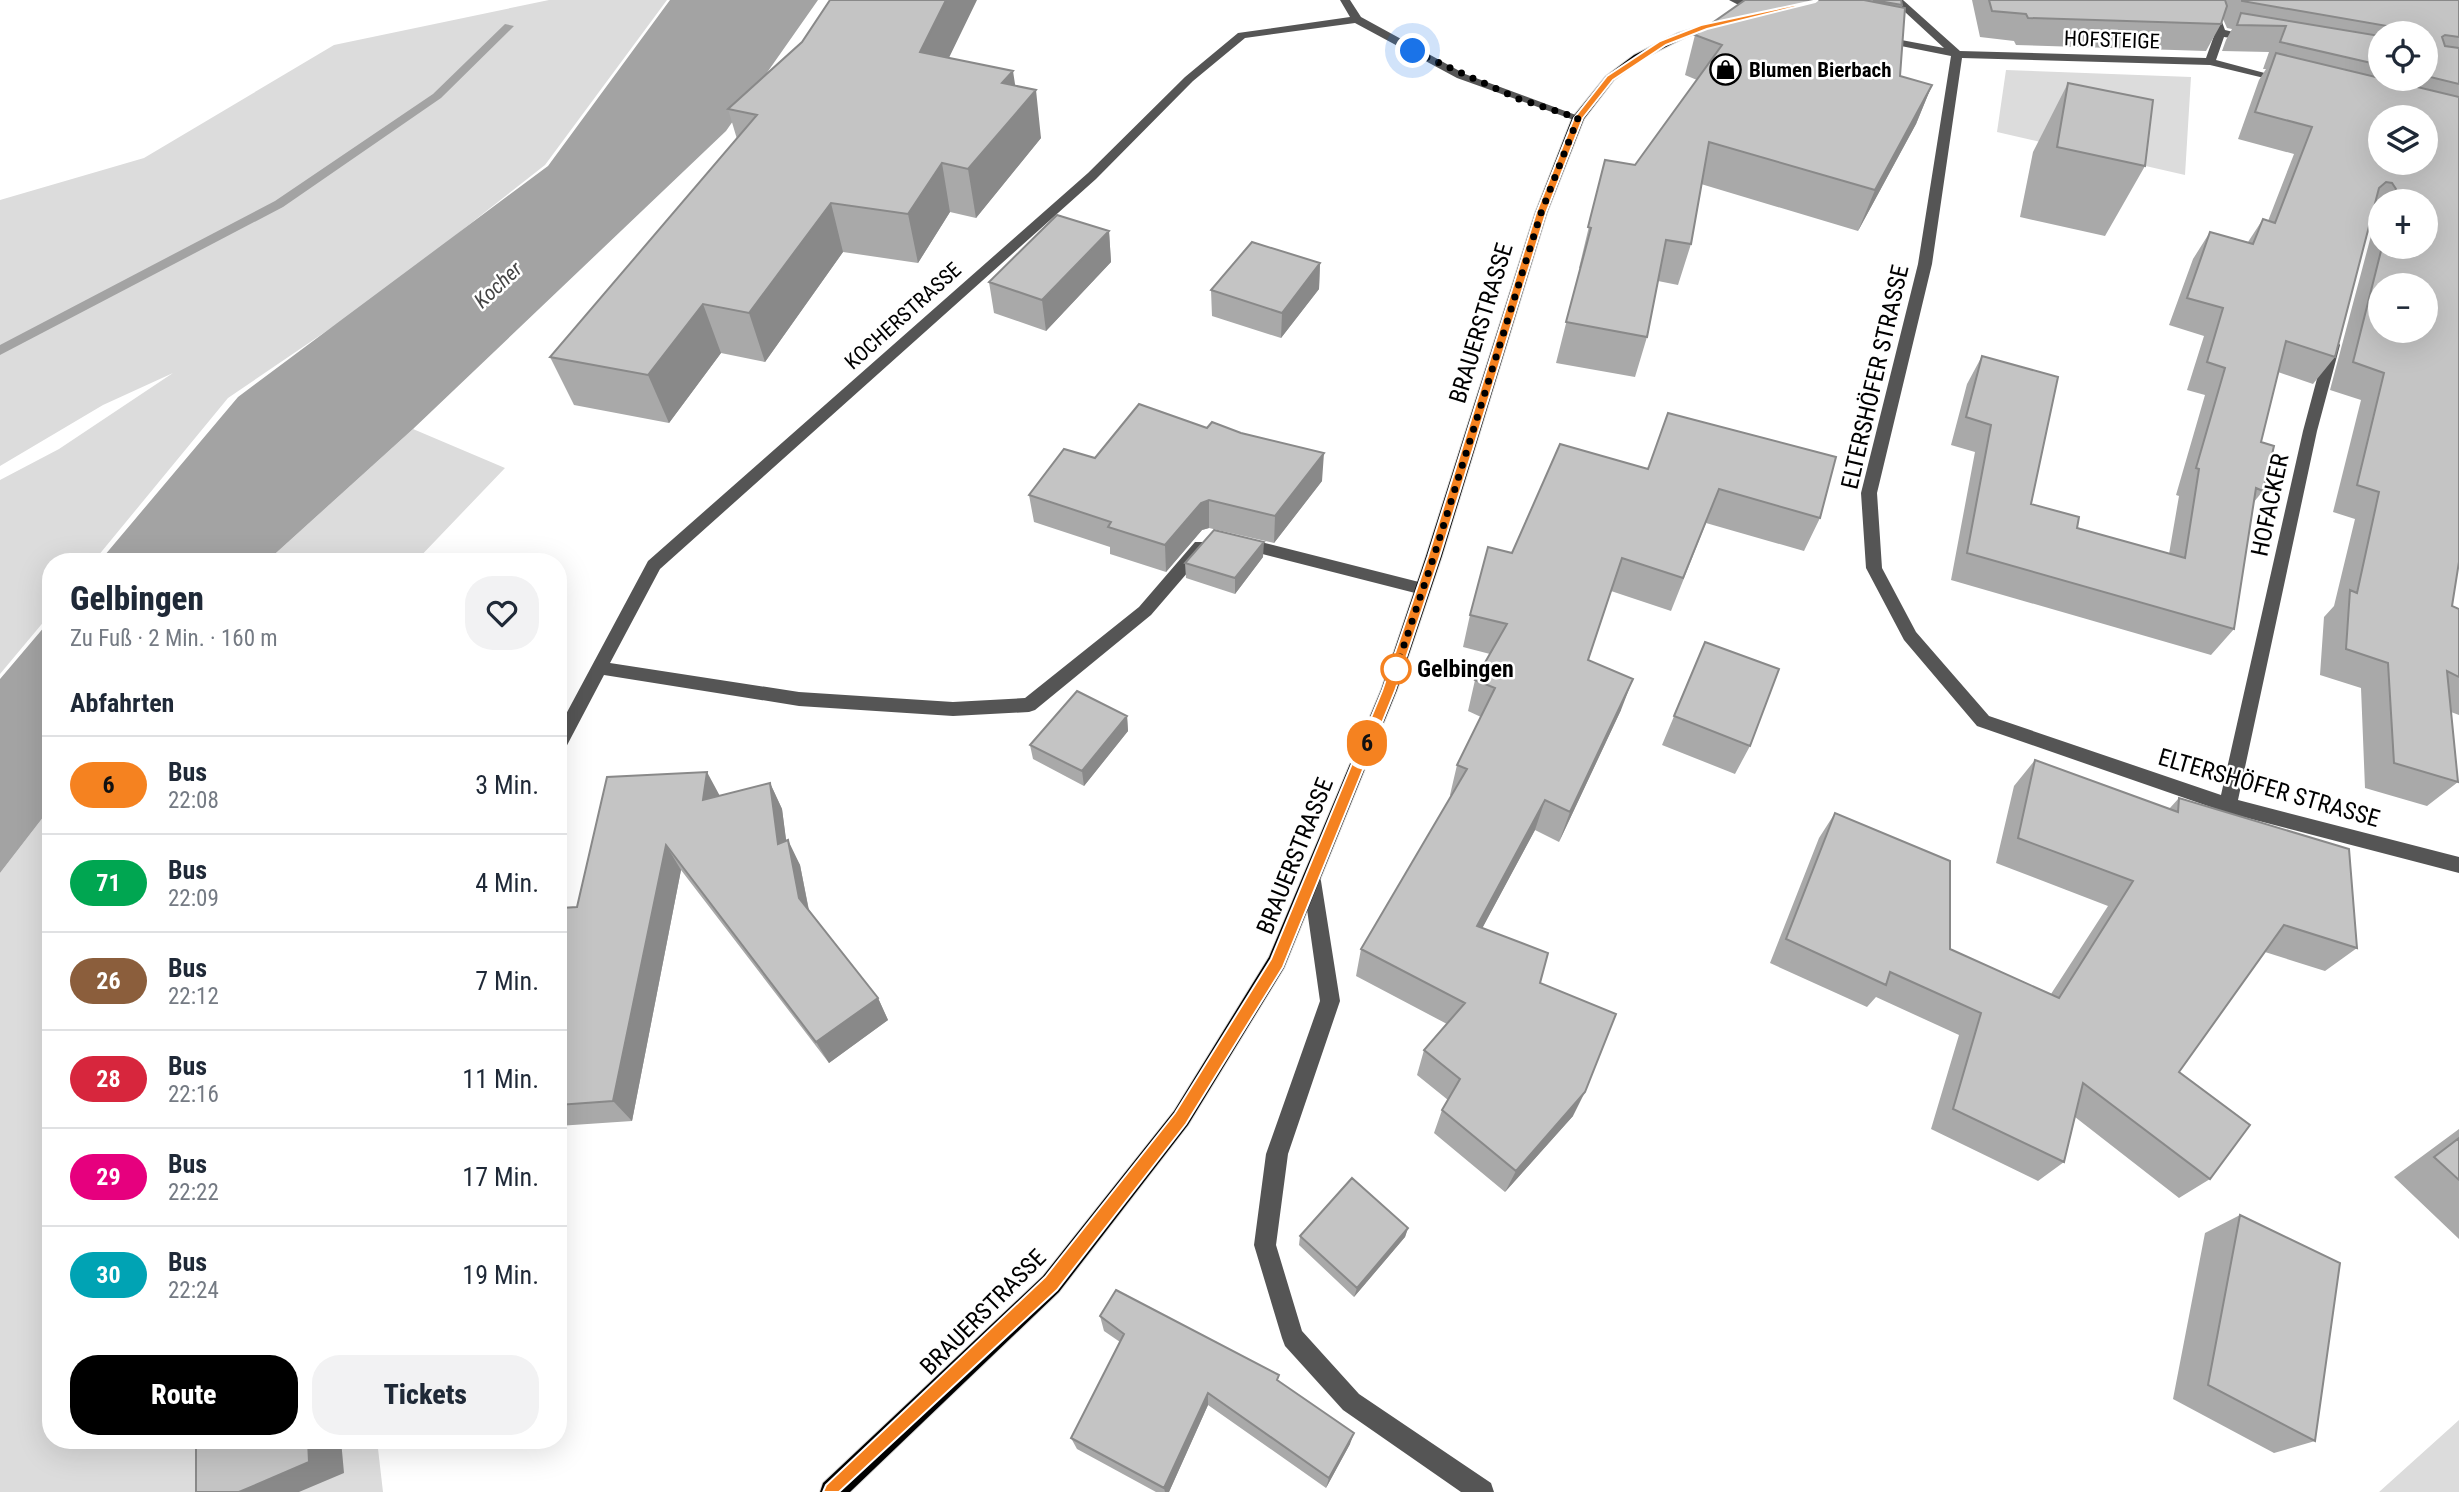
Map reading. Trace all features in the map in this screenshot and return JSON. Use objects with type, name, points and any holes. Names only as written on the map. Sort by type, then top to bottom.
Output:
[{"type":"main road","name":"BRAUERSTRASSE","points":[[832,1492],[1059,1273],[1181,1118],[1277,962],[1389,691],[1541,213],[1578,118],[1610,78],[1638,57],[1682,35],[1770,13]]},
{"type":"street","points":[[1345,0],[1357,19],[1461,76],[1578,118]]},
{"type":"street","points":[[1734,0],[1770,13]]},
{"type":"street","points":[[1897,0],[1956,54]]},
{"type":"street","points":[[2209,0],[2220,33],[2210,62]]},
{"type":"street","name":"KOCHERSTRASSE","points":[[567,728],[654,565],[1092,176],[1189,79],[1242,35],[1357,19]]},
{"type":"street","points":[[2220,33],[2260,40]]},
{"type":"street","name":"HOFSTEIGE","points":[[1862,36],[1956,54],[2210,62],[2302,84]]},
{"type":"street","name":"ELTERSHÖFER STRASSE","points":[[1956,54],[1924,264],[1869,493],[1874,568],[1910,636],[1983,721],[2228,805],[2459,865]]},
{"type":"street","name":"HOFACKER","points":[[2228,805],[2310,432],[2337,330]]},
{"type":"street","points":[[598,668],[799,699],[953,709],[1029,705],[1145,611],[1217,538],[1423,589]]},
{"type":"street","points":[[1312,881],[1330,1001],[1277,1154],[1265,1245],[1293,1339],[1351,1402],[1482,1492]]},
{"type":"shaded area","points":[[549,0],[667,0],[545,165],[381,294],[228,398],[100,553],[42,553],[42,624],[0,674],[0,480],[59,449],[173,373],[103,405],[0,466],[0,200],[144,158],[334,45]]},
{"type":"shaded area","points":[[2006,70],[2191,77],[2185,175],[1997,132]]},
{"type":"shaded area","points":[[413,429],[505,468],[424,553],[276,553]]},
{"type":"shaded area","points":[[42,819],[42,1449],[378,1449],[383,1492],[0,1492],[0,873]]},
{"type":"shaded area","points":[[2459,1420],[2459,1492],[2379,1492]]},
{"type":"water","name":"Kocher","points":[[670,0],[818,0],[726,131],[413,429],[276,553],[107,553],[238,397],[548,166]]},
{"type":"water","points":[[42,630],[42,819],[0,873],[0,679]]},
{"type":"building","points":[[830,0],[946,0],[920,52],[1013,71],[1002,83],[1036,90],[968,169],[942,163],[908,214],[831,203],[749,313],[703,304],[648,375],[550,357],[757,115],[728,109],[802,42]]},
{"type":"building","points":[[1745,0],[1864,0],[1905,8],[1900,76],[1932,85],[1875,190],[1709,142],[1691,244],[1666,240],[1647,337],[1566,322],[1591,228],[1588,227],[1605,160],[1635,165],[1722,45],[1695,35]]},
{"type":"building","points":[[1873,0],[1901,0],[1902,5]]},
{"type":"building","points":[[1989,0],[2225,0],[2227,6],[2221,24],[2028,18],[2026,14],[1992,11]]},
{"type":"building","points":[[2459,0],[2459,37],[2442,37],[2445,46],[2459,48],[2459,84],[2438,79],[2438,21],[2368,23],[2242,1]]},
{"type":"building","points":[[2241,13],[2368,34],[2368,62],[2280,42],[2286,26],[2237,25]]},
{"type":"building","points":[[2276,53],[2368,75],[2368,91],[2434,91],[2459,97],[2459,562],[2452,606],[2459,609],[2459,677],[2447,671],[2458,782],[2394,763],[2388,663],[2346,649],[2350,590],[2357,593],[2379,492],[2357,485],[2384,373],[2353,362],[2368,303],[2368,343],[2438,343],[2438,273],[2375,273],[2379,259],[2438,259],[2438,189],[2396,189],[2392,183],[2386,182],[2379,189],[2368,189],[2368,230],[2335,357],[2286,341],[2261,442],[2274,446],[2263,491],[2256,488],[2234,629],[1967,553],[1991,425],[1966,417],[1982,356],[2058,377],[2031,504],[2079,517],[2077,528],[2185,558],[2199,469],[2196,468],[2225,368],[2207,362],[2223,308],[2187,298],[2210,232],[2253,244],[2263,219],[2275,223],[2312,127],[2255,112]]},
{"type":"building","points":[[2068,83],[2153,100],[2145,166],[2057,147]]},
{"type":"building","points":[[1057,215],[1109,231],[1042,300],[989,282]]},
{"type":"building","points":[[1252,242],[1320,263],[1282,313],[1211,290]]},
{"type":"building","points":[[1139,404],[1207,428],[1212,422],[1241,433],[1324,453],[1275,516],[1209,500],[1201,503],[1165,545],[1108,527],[1111,522],[1029,495],[1064,449],[1095,458]]},
{"type":"building","points":[[1668,413],[1836,457],[1820,518],[1719,489],[1683,578],[1622,558],[1588,660],[1633,679],[1570,812],[1545,800],[1477,926],[1548,953],[1540,983],[1616,1014],[1585,1092],[1516,1171],[1442,1110],[1460,1079],[1424,1050],[1465,1003],[1361,949],[1467,769],[1457,765],[1495,688],[1475,680],[1507,624],[1470,615],[1488,547],[1512,553],[1560,444],[1648,469]]},
{"type":"building","points":[[1214,530],[1264,542],[1235,578],[1185,563]]},
{"type":"building","points":[[1705,642],[1779,669],[1750,746],[1674,716]]},
{"type":"building","points":[[1077,691],[1127,716],[1082,771],[1030,745]]},
{"type":"building","points":[[2035,760],[2178,812],[2179,798],[2349,849],[2357,948],[2284,925],[2179,1072],[2250,1125],[2210,1179],[2083,1083],[2064,1162],[1953,1109],[1981,1013],[1890,972],[1886,985],[1786,939],[1835,813],[1950,861],[1950,949],[2059,998],[2133,881],[2018,838]]},
{"type":"building","points":[[707,772],[703,800],[770,783],[778,844],[788,840],[799,898],[878,998],[816,1042],[666,845],[613,1101],[567,1104],[567,908],[577,907],[607,777]]},
{"type":"building","points":[[2459,1138],[2459,1180],[2434,1157]]},
{"type":"building","points":[[1352,1178],[1408,1228],[1357,1288],[1300,1236]]},
{"type":"building","points":[[2240,1215],[2340,1263],[2315,1441],[2208,1385]]},
{"type":"building","points":[[1116,1290],[1279,1375],[1277,1380],[1354,1433],[1329,1478],[1208,1393],[1164,1488],[1071,1438],[1124,1334],[1100,1316]]},
{"type":"building","points":[[196,1449],[308,1449],[309,1462],[239,1492],[196,1492]]},
{"type":"waterway","points":[[0,351],[279,204],[437,96],[509,26]]},
{"type":"bus line","name":"6","points":[[832,1492],[1051,1284],[1181,1118],[1277,962],[1389,691],[1541,213],[1578,118],[1610,78],[1663,43],[1704,27],[1815,0]]},
{"type":"place","name":"Blumen Bierbach","points":[[1726,70]]},
{"type":"place","name":"Gelbingen","points":[[1396,669]]},
{"type":"route","points":[[1396,669],[1541,213],[1578,118],[1461,76],[1413,51]]}]
